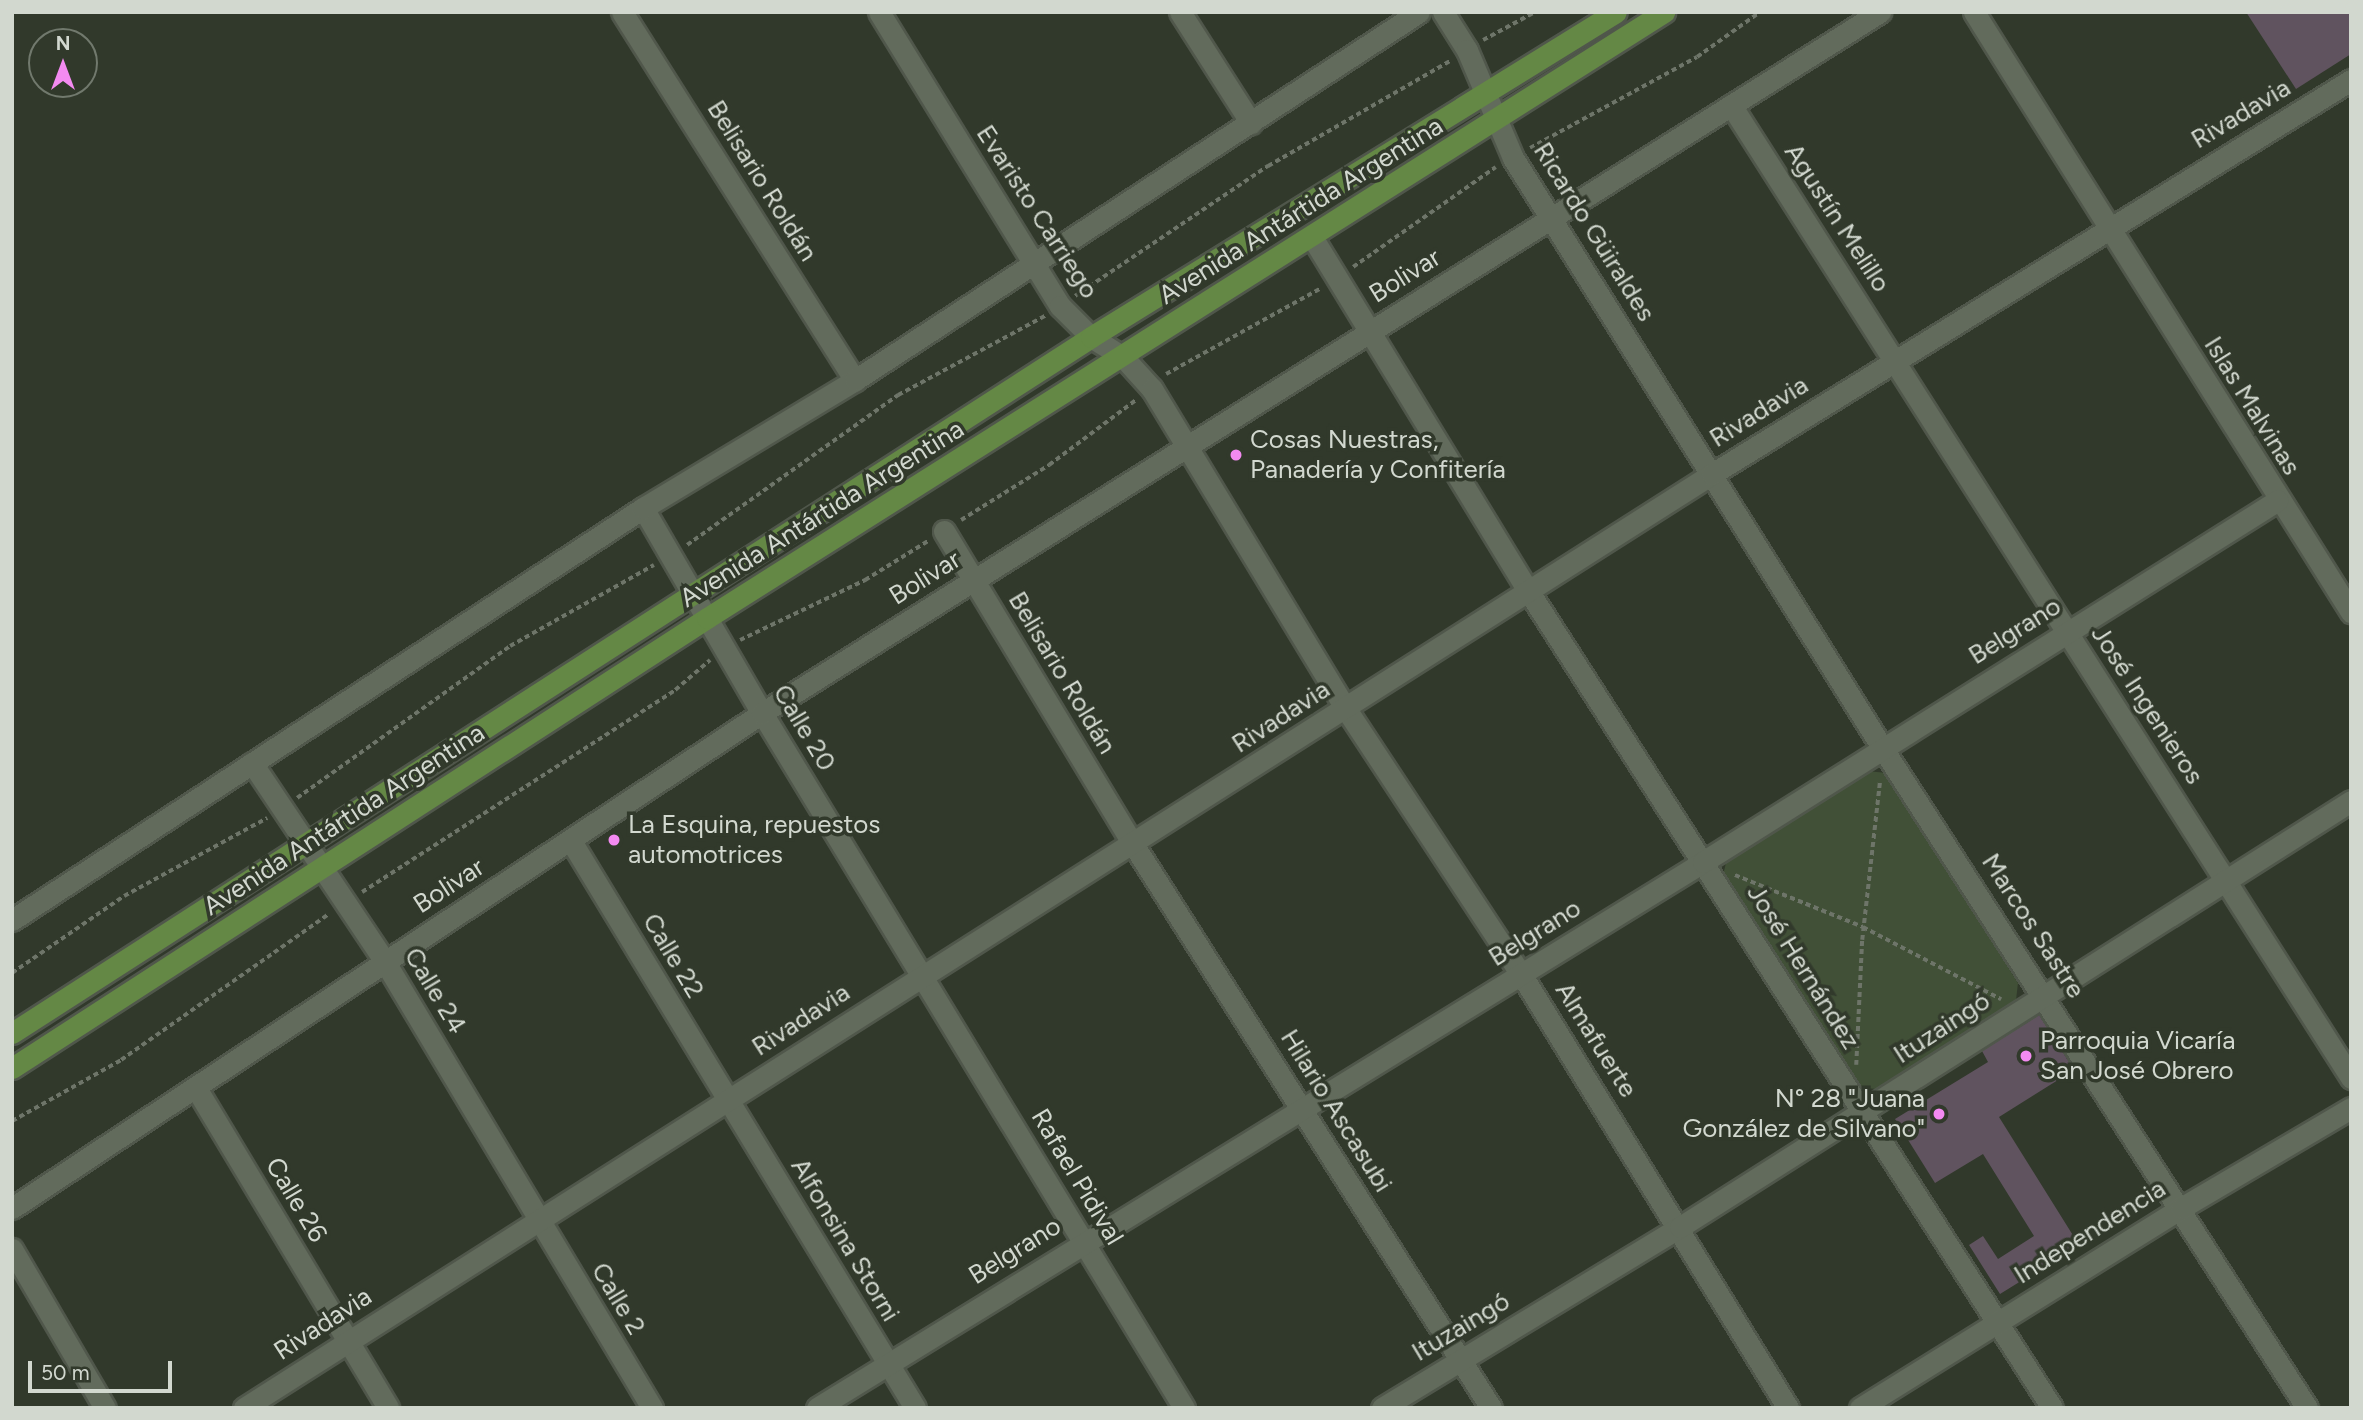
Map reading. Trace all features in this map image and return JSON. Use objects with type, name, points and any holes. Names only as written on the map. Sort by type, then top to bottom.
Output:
[{"type":"main road","name":"Avenida Antártida Argentina","points":[[12,1033],[305,841],[1091,337],[1616,12]]},
{"type":"main road","name":"Avenida Antártida Argentina","points":[[12,1068],[708,618],[1123,358],[1664,12]]},
{"type":"street","name":"Belisario Roldán","points":[[622,12],[855,380]]},
{"type":"street","name":"Evaristo Carriego","points":[[879,12],[1060,306],[1091,337],[1123,358],[1152,389],[1346,709]]},
{"type":"street","points":[[1180,12],[1251,123]]},
{"type":"street","points":[[12,920],[643,508],[855,380],[1419,12]]},
{"type":"street","name":"Ricardo Güiraldes","points":[[1443,12],[1467,50],[1494,122],[1712,474]]},
{"type":"street","name":"Bolivar","points":[[12,1208],[572,841],[762,713],[1880,12]]},
{"type":"street","name":"Islas Malvinas","points":[[1975,12],[2278,500],[2351,612]]},
{"type":"street","name":"Rivadavia","points":[[244,1408],[537,1219],[1346,709],[1712,474],[2351,80]]},
{"type":"street","name":"Agustín Melillo","points":[[1731,106],[1897,361]]},
{"type":"street","name":"José Hernández","points":[[1312,237],[1529,592],[2052,1408]]},
{"type":"street","name":"José Ingenieros","points":[[1897,361],[2351,1078]]},
{"type":"street","name":"Marcos Sastre","points":[[1712,474],[1883,748],[2045,994],[2307,1408]]},
{"type":"street","name":"Belgrano","points":[[817,1408],[1083,1241],[1703,862],[2278,500]]},
{"type":"street","name":"Calle 20","points":[[643,508],[762,713],[921,975]]},
{"type":"street","name":"Belisario Roldán","points":[[944,531],[1133,844]]},
{"type":"street","name":"Almafuerte","points":[[1346,709],[1521,974],[1681,1227],[1788,1408]]},
{"type":"street","name":"Calle 24","points":[[252,764],[385,962],[537,1219]]},
{"type":"street","name":"Ituzaingó","points":[[1382,1408],[1681,1227],[1859,1107],[2021,1010],[2351,801]]},
{"type":"street","name":"Calle 22","points":[[572,841],[727,1101]]},
{"type":"street","name":"Hilario Ascasubi","points":[[1133,844],[1490,1408]]},
{"type":"street","name":"Rafael Pidival","points":[[921,975],[1184,1408]]},
{"type":"street","name":"Calle 26","points":[[196,1088],[388,1408]]},
{"type":"street","name":"Alfonsina Storni","points":[[727,1101],[915,1408]]},
{"type":"street","name":"Independencia","points":[[1860,1408],[2181,1208],[2351,1108]]},
{"type":"street","name":"Calle 2","points":[[537,1219],[652,1408]]},
{"type":"street","points":[[12,1249],[105,1408]]},
{"type":"path","points":[[1475,45],[1535,12]]},
{"type":"path","points":[[1527,150],[1686,63],[1760,12]]},
{"type":"path","points":[[12,972],[124,895],[282,808],[510,646],[671,556],[898,395],[1060,306],[1268,166],[1453,59]]},
{"type":"path","points":[[12,1121],[121,1060],[346,902],[675,690],[725,647],[865,580],[944,531],[1049,465],[1152,389],[1190,357],[1292,307],[1496,167]]},
{"type":"path","points":[[1859,1107],[1863,927],[1883,748]]},
{"type":"path","points":[[1703,862],[1863,927],[2021,1010]]},
{"type":"green space","points":[[1867,771],[1887,773],[2018,983],[2016,1000],[1876,1089],[1858,1087],[1723,875],[1727,859]]},
{"type":"building","points":[[2246,12],[2351,12],[2351,54],[2296,89]]},
{"type":"building","points":[[2039,1015],[2074,1070],[1999,1117],[2079,1245],[2000,1294],[1969,1245],[1983,1236],[1998,1259],[2034,1236],[1983,1154],[1935,1183],[1895,1119],[1988,1062],[1982,1051]]},
{"type":"place","name":"Cosas Nuestras, Panadería y Confitería","points":[[1236,455]]},
{"type":"place","name":"La Esquina, repuestos automotrices","points":[[614,840]]},
{"type":"place","name":"Parroquia Vicaría San José Obrero","points":[[2026,1056]]},
{"type":"place","name":"N° 28 \"Juana González de Silvano\"","points":[[1939,1114]]}]
